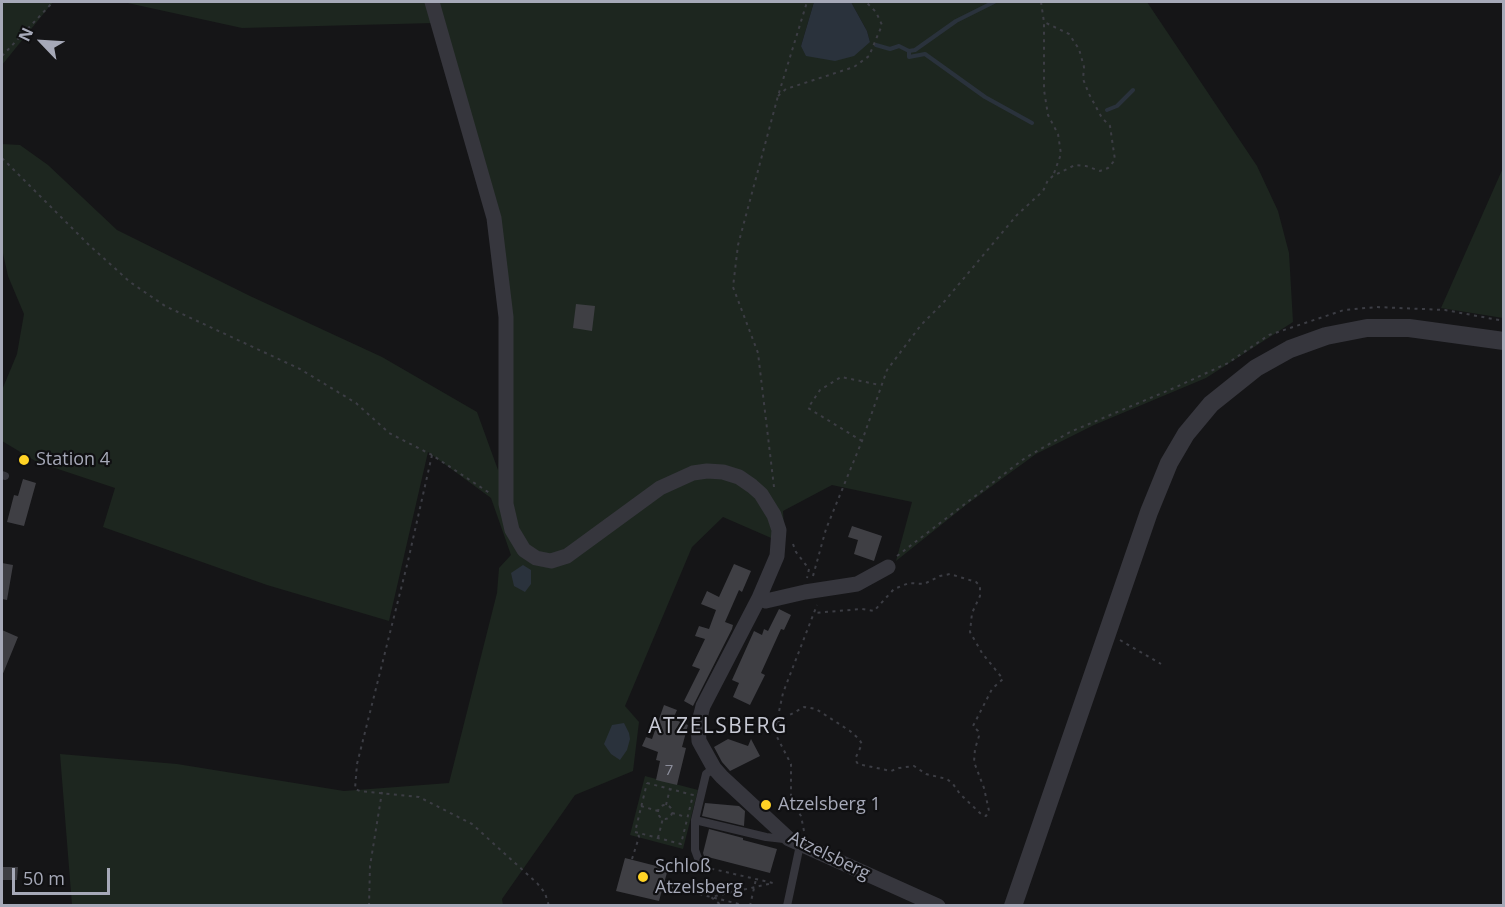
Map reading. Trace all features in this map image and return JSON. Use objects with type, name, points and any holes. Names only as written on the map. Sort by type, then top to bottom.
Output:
[{"type":"street","points":[[432,2],[494,218],[506,317],[506,504]]},
{"type":"street","points":[[1013,906],[1149,512],[1169,463],[1186,434],[1211,404],[1256,368],[1290,349],[1326,336],[1367,328],[1409,328],[1503,341]]},
{"type":"street","name":"Atzelsberg","points":[[506,504],[512,530],[524,550],[536,558],[551,561],[567,556],[660,488],[693,473],[723,472],[739,477],[761,494],[774,515],[779,530],[777,555],[759,598],[703,706],[698,726],[699,741],[714,768],[794,842],[938,906]]},
{"type":"street","points":[[759,598],[766,601],[857,584],[888,567]]},
{"type":"lane","points":[[698,858],[691,819],[706,774],[714,768]]},
{"type":"lane","points":[[691,819],[794,842],[787,906]]},
{"type":"path","points":[[2,56],[53,2]]},
{"type":"path","points":[[777,492],[773,485],[758,353],[733,287],[738,245],[778,96],[807,2]]},
{"type":"path","points":[[778,96],[786,89],[854,67],[869,56],[882,25],[876,12],[866,2]]},
{"type":"path","points":[[1041,2],[1044,22],[1044,90],[1048,115],[1058,134],[1061,154],[1053,176]]},
{"type":"path","points":[[811,591],[812,573],[826,529],[862,441],[887,370],[921,325],[943,303],[1017,215],[1043,192],[1048,180],[1075,165],[1100,171],[1108,168],[1115,160],[1110,126],[1102,118],[1083,79],[1084,67],[1079,49],[1070,34],[1044,22]]},
{"type":"path","points":[[2,158],[130,282],[165,306],[300,369],[356,403],[389,433],[432,455],[506,504]]},
{"type":"path","points":[[888,567],[896,557],[1025,458],[1070,432],[1228,363],[1269,335],[1344,310],[1377,307],[1445,310],[1503,321]]},
{"type":"path","points":[[862,441],[808,408],[820,390],[841,377],[880,385]]},
{"type":"path","points":[[432,455],[411,550],[357,764],[355,789],[419,797],[472,824],[537,883],[545,894],[549,906]]},
{"type":"path","points":[[792,541],[796,552],[809,569],[811,591],[818,601],[778,708],[776,735],[791,764],[791,801],[801,816],[804,831],[794,842]]},
{"type":"path","points":[[777,722],[804,707],[816,709],[859,739],[862,744],[856,757],[858,764],[891,771],[914,766],[926,774],[947,779],[982,815],[986,816],[988,811],[984,788],[974,762],[979,736],[973,726],[992,689],[1003,679],[982,653],[970,632],[972,613],[980,596],[980,586],[976,582],[950,574],[924,584],[909,583],[894,589],[874,611],[861,609],[814,613]]},
{"type":"path","points":[[1107,632],[1161,664]]},
{"type":"path","points":[[647,783],[670,789],[693,795],[691,819],[681,844],[634,832],[647,783]]},
{"type":"path","points":[[666,805],[670,789]]},
{"type":"path","points":[[369,906],[370,866],[382,792]]},
{"type":"path","points":[[666,805],[672,813],[691,819]]},
{"type":"path","points":[[658,811],[660,807],[666,805]]},
{"type":"path","points":[[641,806],[658,811],[663,818],[658,838]]},
{"type":"path","points":[[663,818],[669,817],[672,813]]},
{"type":"path","points":[[632,860],[639,837],[638,833]]},
{"type":"path","points":[[704,867],[757,878],[773,884],[711,897]]},
{"type":"path","points":[[663,885],[748,906],[757,878]]},
{"type":"path","points":[[711,897],[722,906]]},
{"type":"shaded area","points":[[2,2],[53,2],[2,65]]},
{"type":"shaded area","points":[[123,2],[814,2],[801,46],[870,42],[867,31],[851,2],[1147,2],[1257,166],[1278,211],[1289,253],[1293,322],[1206,378],[1094,425],[1036,454],[966,505],[896,561],[912,502],[832,485],[783,511],[785,544],[723,517],[692,547],[625,706],[639,722],[633,771],[575,795],[502,899],[503,905],[72,905],[60,754],[177,764],[344,791],[449,783],[497,593],[499,568],[511,555],[491,498],[428,452],[389,621],[267,585],[103,527],[115,488],[37,462],[2,441],[2,390],[17,354],[24,314],[8,276],[2,249],[2,144],[20,145],[48,165],[117,230],[250,296],[382,357],[477,412],[498,470],[506,317],[494,218],[434,23],[242,28]]},
{"type":"shaded area","points":[[814,2],[851,2],[867,31],[870,42],[854,56],[835,61],[806,56],[801,46]]},
{"type":"shaded area","points":[[1503,168],[1503,318],[1441,308]]},
{"type":"shaded area","points":[[523,565],[531,570],[531,584],[525,592],[514,586],[511,573]]},
{"type":"shaded area","points":[[624,723],[630,739],[627,750],[620,760],[611,754],[604,744],[612,725]]},
{"type":"shaded area","points":[[645,776],[698,790],[683,849],[630,835]]},
{"type":"building","points":[[576,304],[595,306],[592,331],[573,328]]},
{"type":"building","points":[[23,479],[36,483],[24,526],[7,522],[14,495],[18,496]]},
{"type":"building","points":[[852,526],[882,536],[874,561],[854,554],[858,540],[848,537]]},
{"type":"building","points":[[2,563],[13,565],[7,600],[2,599]]},
{"type":"building","points":[[734,564],[751,571],[742,592],[739,590],[725,622],[733,625],[732,629],[693,706],[684,701],[700,669],[692,666],[705,639],[695,636],[699,626],[709,629],[716,610],[701,604],[707,591],[719,597]]},
{"type":"building","points":[[779,609],[791,615],[784,630],[781,629],[761,673],[765,675],[750,705],[733,697],[739,683],[732,680],[754,631],[762,635],[764,629],[768,631]]},
{"type":"building","points":[[2,630],[18,637],[2,676]]},
{"type":"building","points":[[664,705],[677,710],[673,719],[688,725],[682,747],[686,748],[677,785],[656,780],[660,761],[656,760],[658,752],[642,746],[646,737],[652,739]]},
{"type":"building","points":[[728,739],[748,746],[751,739],[760,756],[730,771],[714,747]]},
{"type":"building","points":[[705,803],[739,806],[745,811],[744,826],[702,816]]},
{"type":"building","points":[[709,829],[777,849],[770,873],[704,856]]},
{"type":"building","name":"Schloß Atzelsberg","points":[[625,858],[668,869],[659,901],[616,891]]},
{"type":"building","points":[[2,867],[18,867],[17,880],[2,880]]},
{"type":"waterway","points":[[876,45],[890,49],[899,46],[909,51],[915,50],[956,21],[994,2]]},
{"type":"waterway","points":[[909,51],[909,57],[925,54],[985,97],[1032,123]]},
{"type":"waterway","points":[[1107,110],[1117,106],[1133,90]]},
{"type":"place","name":"Station 4","points":[[24,460]]},
{"type":"place","name":"Atzelsberg 1","points":[[766,805]]},
{"type":"place","name":"Schloß Atzelsberg","points":[[643,877]]},
{"type":"district","name":"ATZELSBERG","points":[[718,727]]}]
